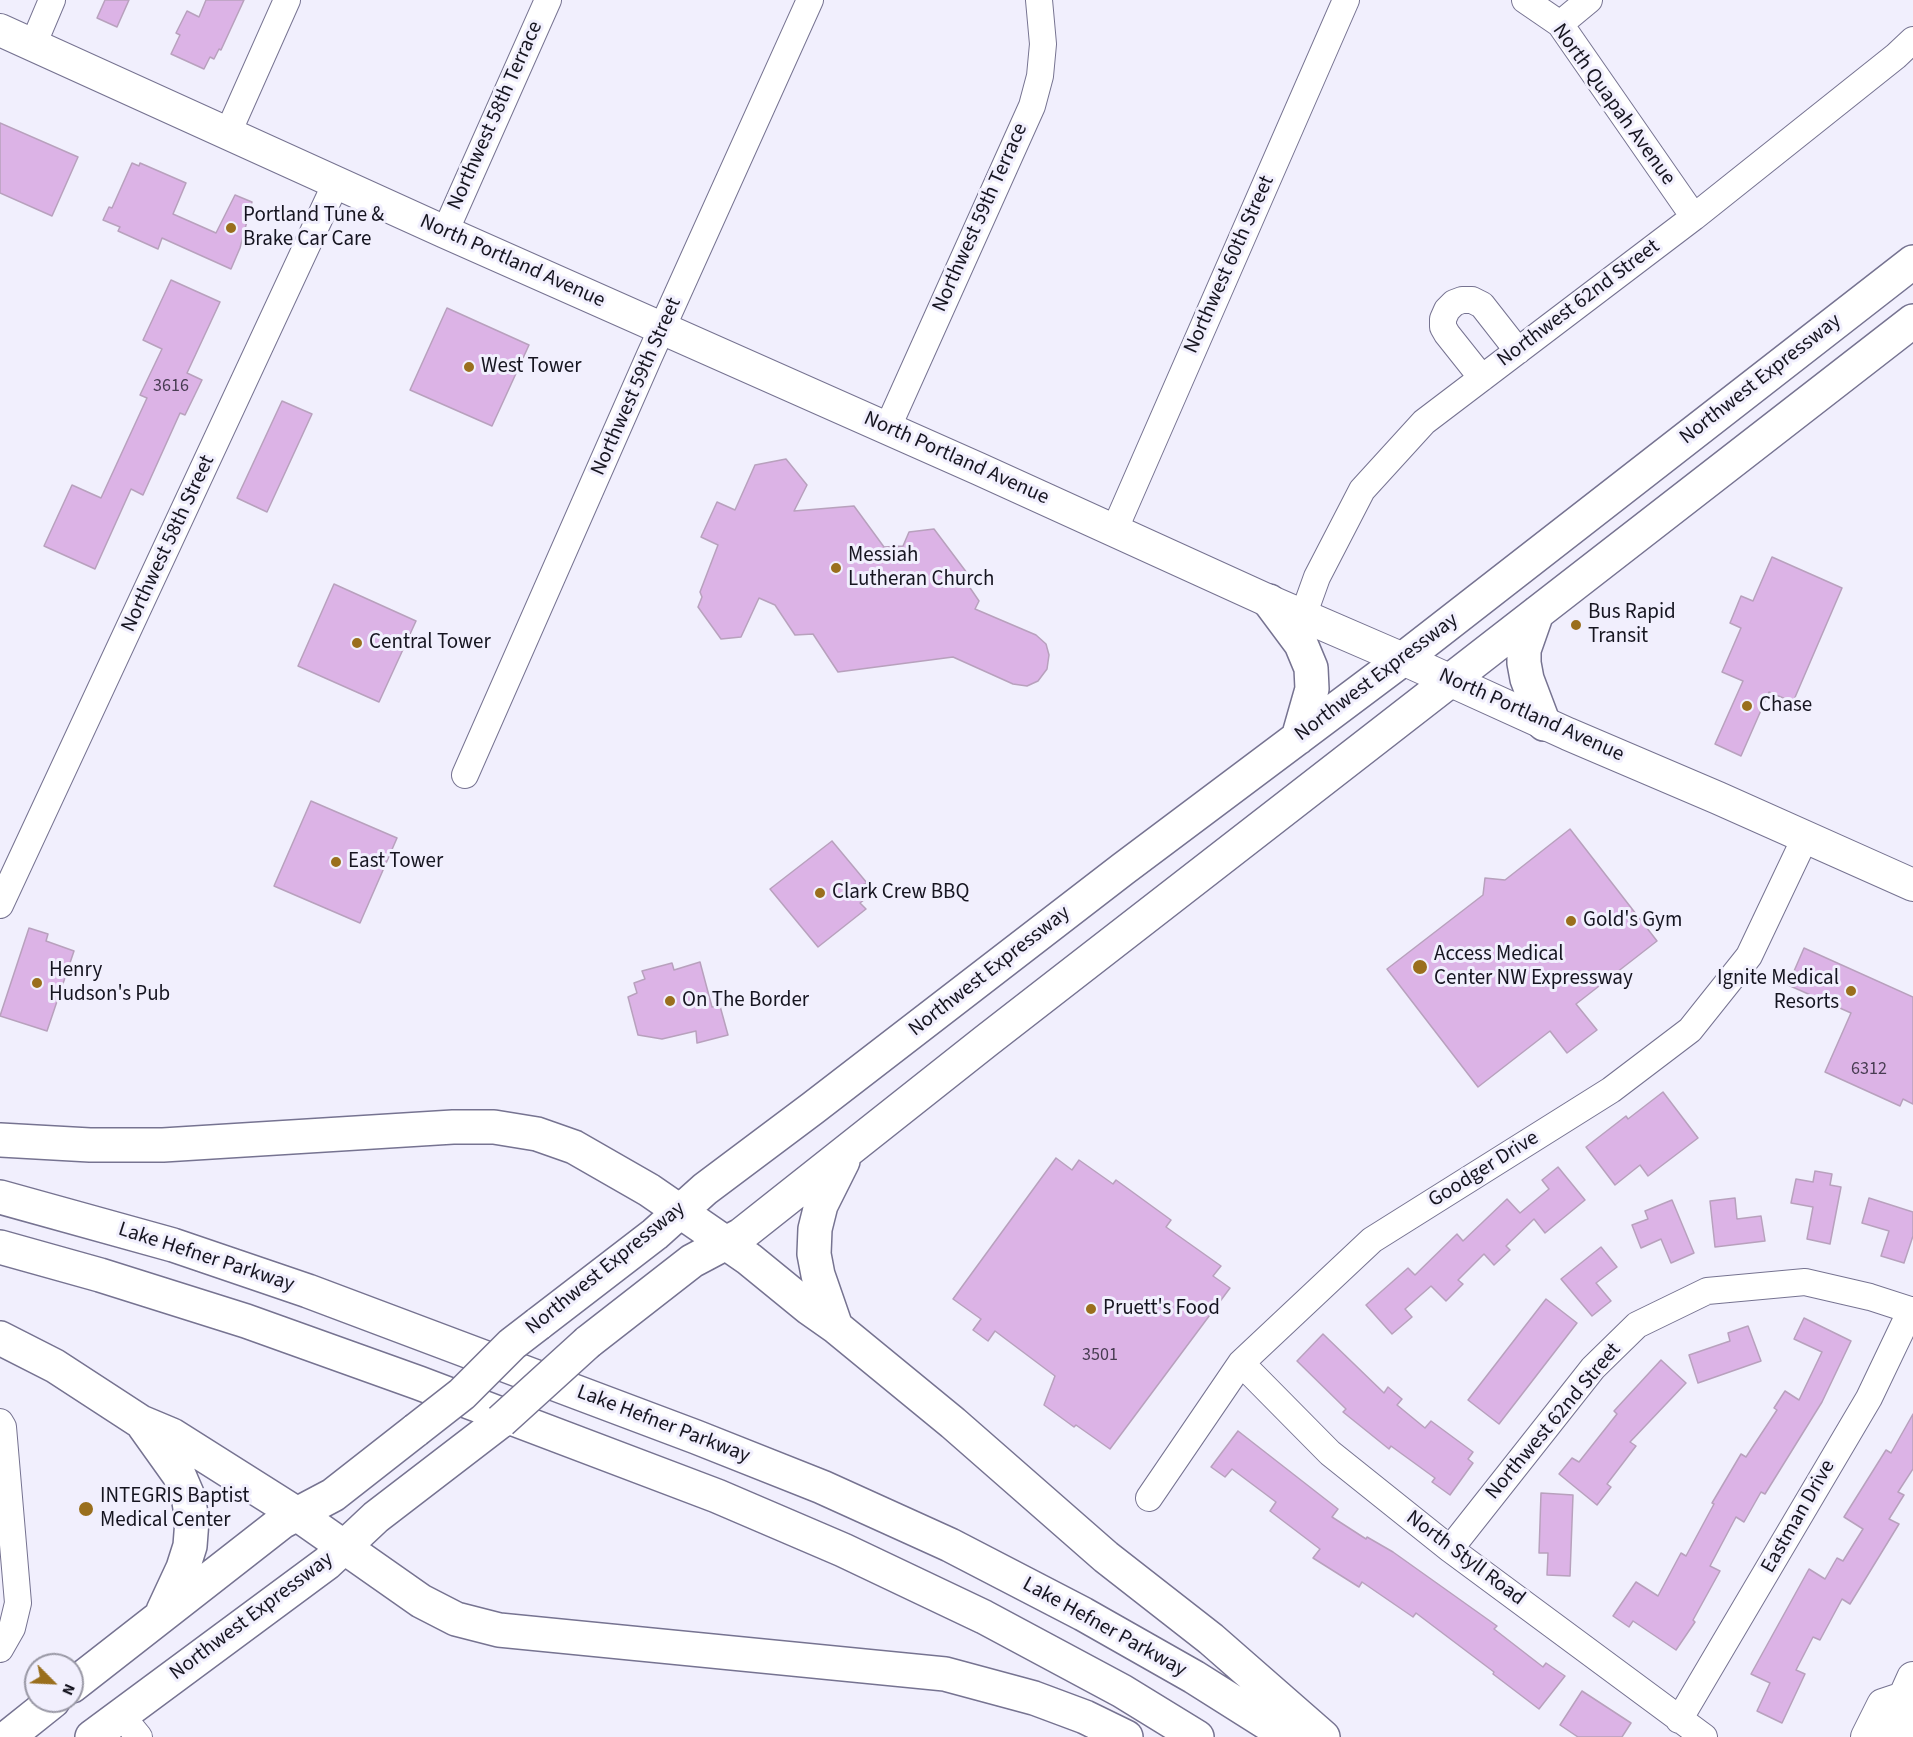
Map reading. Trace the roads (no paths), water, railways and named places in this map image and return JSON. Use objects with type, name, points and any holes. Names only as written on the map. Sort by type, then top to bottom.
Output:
[{"type":"highway","name":"Northwest Expressway","points":[[84,1677],[282,1522],[333,1495],[462,1394],[512,1344],[655,1234],[705,1189],[1123,868],[1403,659],[1913,262]]},
{"type":"highway","name":"Northwest Expressway","points":[[92,1737],[130,1726],[327,1563],[376,1517],[501,1421],[588,1342],[692,1261],[741,1235],[986,1041],[1913,321]]},
{"type":"highway","points":[[1269,601],[1301,644],[1311,668],[1312,689],[1298,738]]},
{"type":"highway","points":[[1537,613],[1524,650],[1524,663],[1527,679],[1544,723]]},
{"type":"highway","points":[[0,1140],[90,1145],[163,1145],[453,1127],[494,1127],[537,1134],[574,1147],[619,1171],[680,1211],[749,1259],[836,1327],[953,1423],[1106,1557],[1211,1639],[1323,1737]]},
{"type":"highway","points":[[836,1327],[818,1275],[814,1254],[815,1229],[821,1205],[848,1152]]},
{"type":"highway","name":"Lake Hefner Parkway","points":[[0,1197],[173,1245],[308,1290],[654,1420],[822,1487],[950,1545],[1083,1614],[1194,1677],[1289,1737]]},
{"type":"highway","points":[[0,1247],[100,1275],[246,1322],[419,1383],[717,1496],[843,1550],[984,1617],[1122,1691],[1197,1737]]},
{"type":"highway","points":[[0,1338],[55,1366],[141,1422],[172,1435],[297,1514],[421,1602],[456,1619],[499,1630],[945,1674],[1034,1698],[1085,1717],[1126,1737]]},
{"type":"highway","points":[[141,1422],[179,1475],[188,1496],[192,1520],[190,1546],[183,1568],[161,1615]]},
{"type":"highway","points":[[84,1686],[116,1652]]},
{"type":"highway","points":[[8,1737],[38,1713]]},
{"type":"highway","points":[[37,1737],[59,1713]]},
{"type":"main road","name":"North Portland Avenue","points":[[0,30],[227,135],[1269,601],[1913,885]]},
{"type":"main road","points":[[1867,1737],[1883,1705],[1908,1688]]},
{"type":"main road","points":[[1900,1737],[1910,1717],[1908,1688]]},
{"type":"street","points":[[33,45],[52,0]]},
{"type":"street","points":[[227,135],[287,0]]},
{"type":"street","name":"Northwest 58th Terrace","points":[[444,232],[548,0]]},
{"type":"street","name":"Northwest 59th Street","points":[[465,775],[810,0]]},
{"type":"street","name":"Northwest 59th Terrace","points":[[887,429],[1032,106],[1040,76],[1043,44],[1039,0]]},
{"type":"street","name":"Northwest 60th Street","points":[[1114,531],[1346,0]]},
{"type":"street","name":"North Quapah Avenue","points":[[1525,0],[1560,24],[1694,217]]},
{"type":"street","points":[[1560,24],[1589,0]]},
{"type":"street","name":"Northwest 62nd Street","points":[[1303,615],[1317,577],[1362,490],[1424,422],[1694,217],[1913,40]]},
{"type":"street","name":"Northwest 58th Street","points":[[0,905],[336,183]]},
{"type":"street","points":[[1482,378],[1443,327],[1443,319],[1447,310],[1454,303],[1472,300],[1482,305],[1518,351]]},
{"type":"street","name":"Goodger Drive","points":[[1149,1498],[1241,1363],[1372,1240],[1611,1090],[1690,1030],[1749,956],[1805,838]]},
{"type":"street","name":"Northwest 62nd Street","points":[[1450,1549],[1593,1368],[1637,1325],[1707,1292],[1805,1282],[1870,1297],[1912,1311]]},
{"type":"street","name":"Eastman Drive","points":[[1679,1720],[1869,1398],[1912,1311]]},
{"type":"street","name":"North Styll Road","points":[[1241,1363],[1330,1453],[1450,1549],[1704,1737]]},
{"type":"street","points":[[0,1422],[3,1427],[18,1604],[12,1628],[0,1649]]},
{"type":"place","name":"Portland Tune & Brake Car Care","points":[[231,228]]},
{"type":"place","name":"West Tower","points":[[469,367]]},
{"type":"place","name":"Messiah Lutheran Church","points":[[836,568]]},
{"type":"place","name":"Bus Rapid Transit","points":[[1576,625]]},
{"type":"place","name":"Central Tower","points":[[357,643]]},
{"type":"place","name":"Chase","points":[[1747,706]]},
{"type":"place","name":"East Tower","points":[[336,862]]},
{"type":"place","name":"Clark Crew BBQ","points":[[820,893]]},
{"type":"place","name":"Gold's Gym","points":[[1571,921]]},
{"type":"place","name":"Access Medical Center NW Expressway","points":[[1420,967]]},
{"type":"place","name":"Henry Hudson's Pub","points":[[37,983]]},
{"type":"place","name":"Ignite Medical Resorts","points":[[1851,991]]},
{"type":"place","name":"On The Border","points":[[670,1001]]},
{"type":"place","name":"Pruett's Food","points":[[1091,1309]]},
{"type":"place","name":"INTEGRIS Baptist Medical Center","points":[[86,1509]]}]
